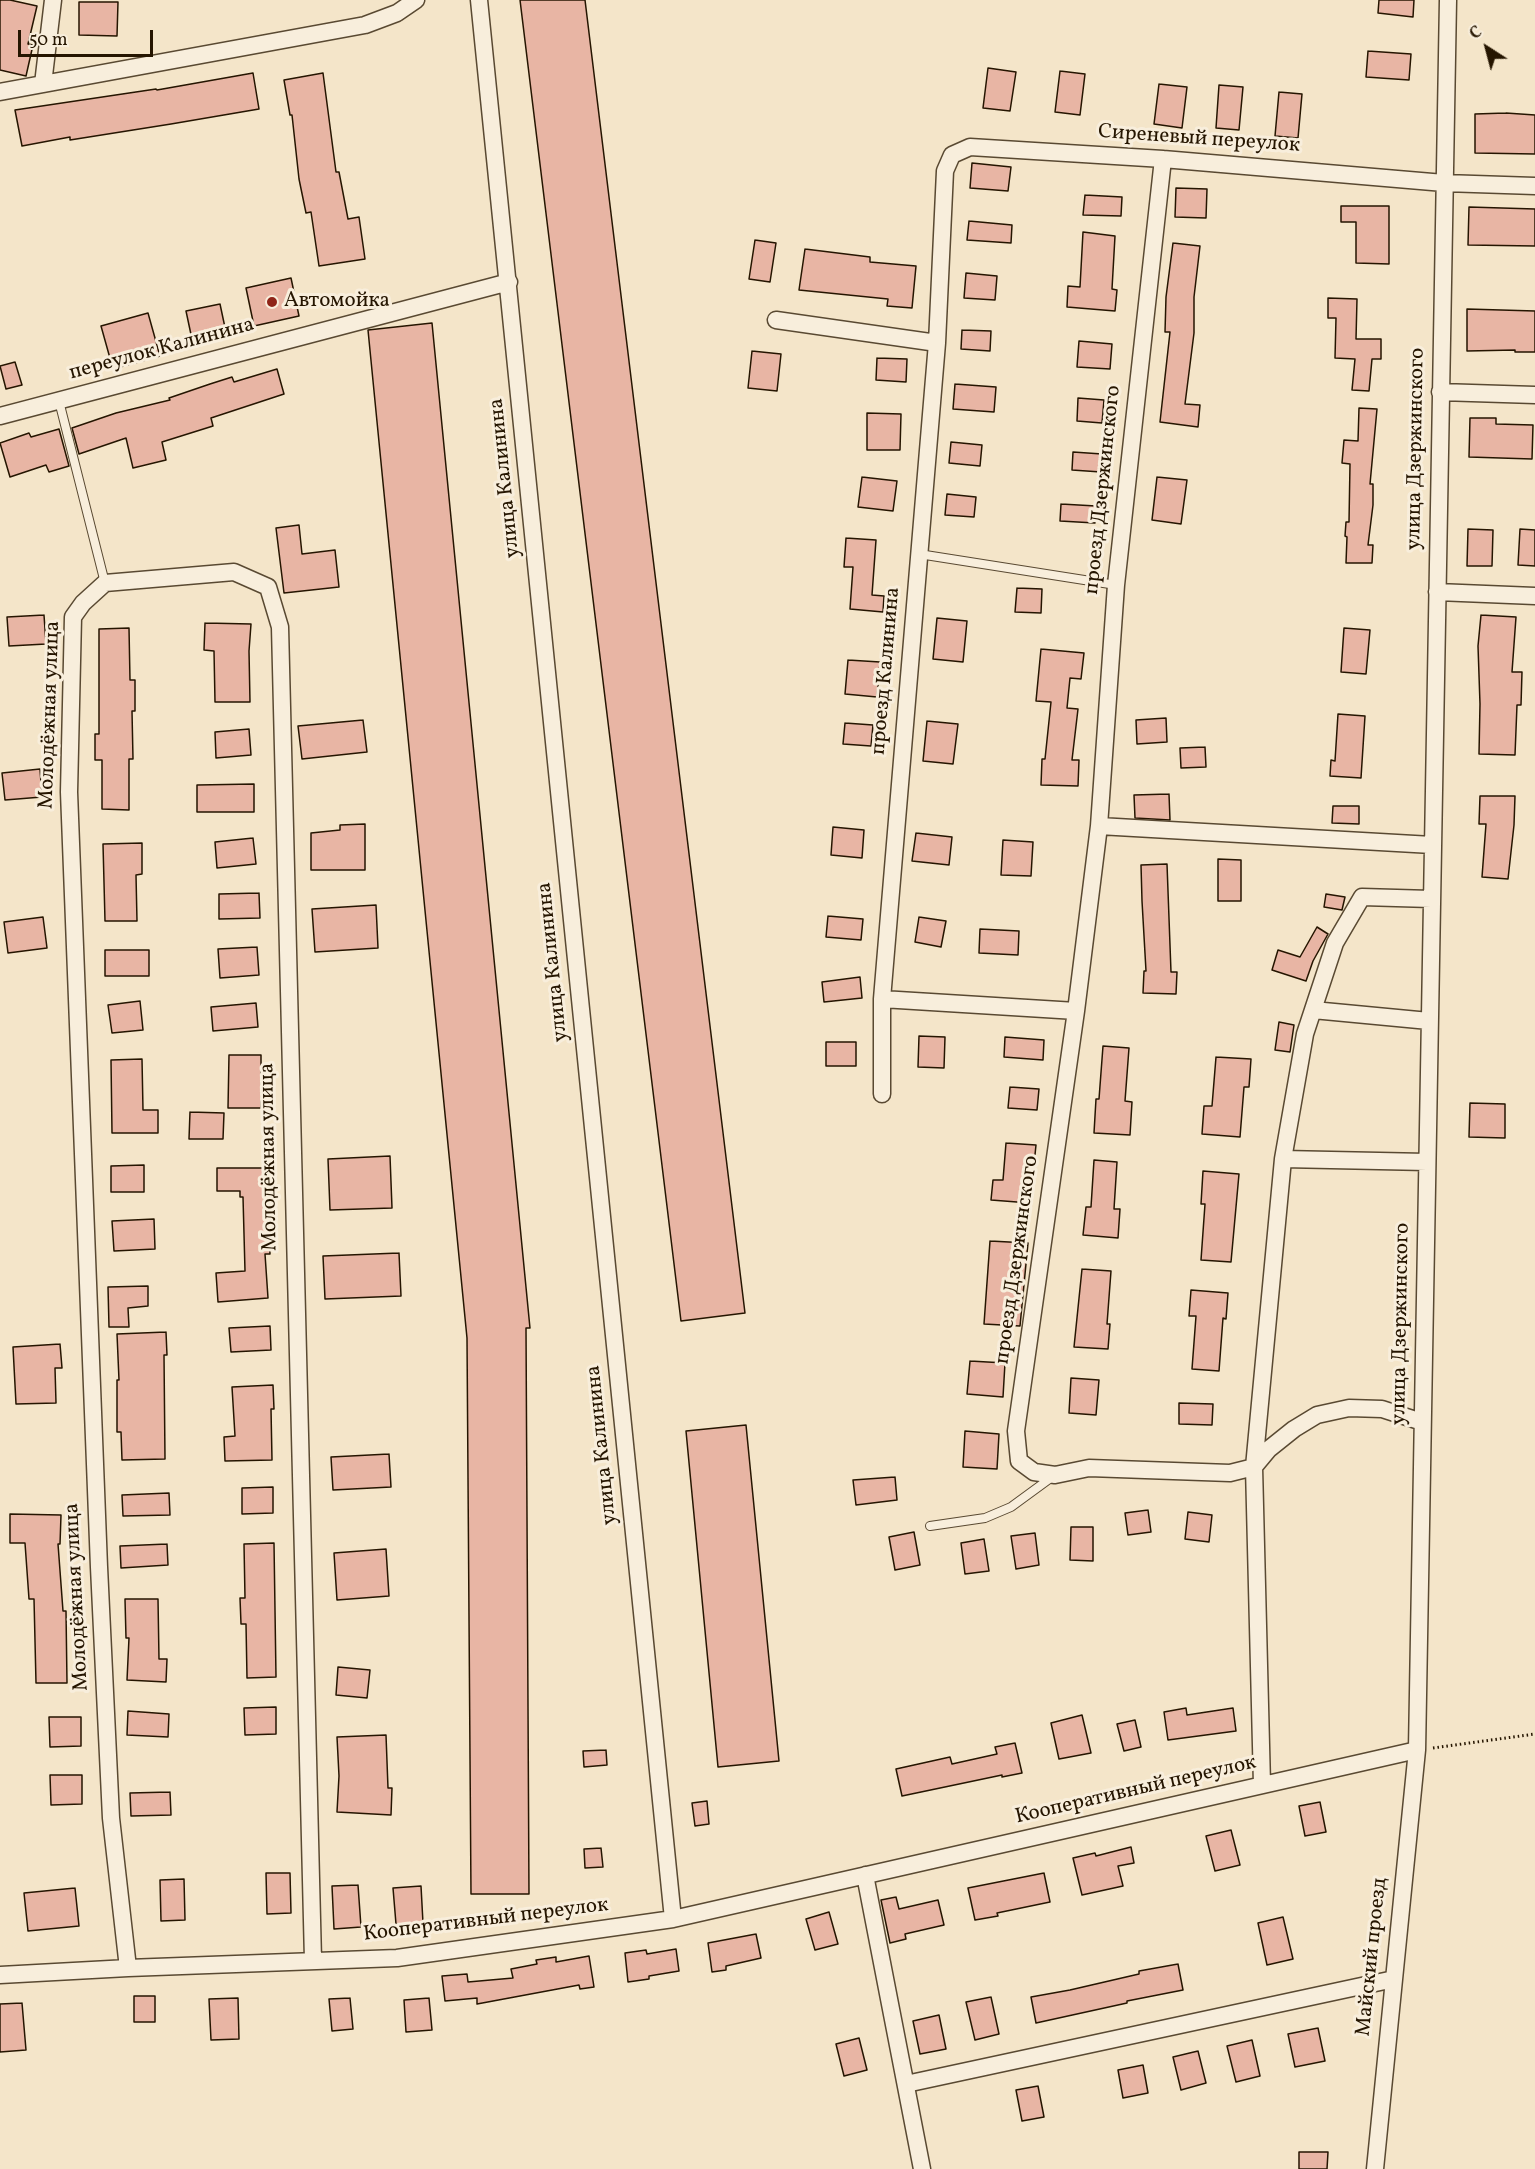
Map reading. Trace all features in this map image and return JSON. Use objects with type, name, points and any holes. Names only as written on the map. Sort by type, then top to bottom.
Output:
[{"type":"street","points":[[43,84],[53,0]]},
{"type":"street","points":[[0,92],[366,25],[397,13],[416,0]]},
{"type":"street","name":"улица Калинина","points":[[479,0],[673,1919]]},
{"type":"street","name":"улица Дзержинского","points":[[1417,1750],[1448,0]]},
{"type":"street","name":"Сиреневый переулок","points":[[952,155],[970,147],[1162,159],[1444,183],[1535,186]]},
{"type":"street","name":"проезд Калинина","points":[[882,1094],[882,999],[937,343],[945,171],[952,155]]},
{"type":"street","name":"проезд Дзержинского","points":[[1162,159],[1116,585],[1099,826],[1076,1011],[1016,1431],[1019,1461],[1034,1472],[1055,1475],[1089,1468],[1230,1473],[1254,1467]]},
{"type":"street","name":"переулок Калинина","points":[[0,417],[509,282]]},
{"type":"street","points":[[776,320],[937,343]]},
{"type":"street","points":[[1440,392],[1535,395]]},
{"type":"street","name":"Молодёжная улица","points":[[128,1968],[111,1818],[101,1603],[69,792],[73,617],[83,603],[105,583],[234,572],[267,587],[280,627],[313,1960]]},
{"type":"street","points":[[1437,592],[1535,597]]},
{"type":"street","points":[[1099,826],[1432,845]]},
{"type":"street","points":[[1262,1785],[1254,1467],[1283,1159],[1305,1034],[1335,943],[1362,897],[1431,899]]},
{"type":"street","points":[[882,999],[1076,1011]]},
{"type":"street","points":[[1313,1010],[1429,1021]]},
{"type":"street","points":[[1283,1159],[1427,1162]]},
{"type":"street","points":[[1254,1467],[1269,1449],[1294,1429],[1317,1415],[1349,1408],[1382,1409],[1422,1422]]},
{"type":"street","name":"Кооперативный переулок","points":[[0,1975],[397,1958],[673,1919],[1417,1750]]},
{"type":"street","name":"Майский проезд","points":[[1375,2169],[1417,1750]]},
{"type":"street","points":[[865,1875],[922,2169]]},
{"type":"street","points":[[906,2084],[1394,1979]]},
{"type":"lane","points":[[59,401],[105,583]]},
{"type":"lane","points":[[919,554],[1116,585]]},
{"type":"lane","points":[[930,1526],[985,1518],[1011,1507],[1055,1475]]},
{"type":"path","points":[[1417,1750],[1535,1734]]},
{"type":"building","points":[[0,0],[37,6],[28,44],[33,45],[26,76],[0,70]]},
{"type":"building","points":[[520,0],[585,0],[745,1313],[681,1321]]},
{"type":"building","points":[[1379,0],[1414,0],[1413,17],[1378,13]]},
{"type":"building","points":[[79,2],[118,2],[117,36],[79,35]]},
{"type":"building","points":[[1368,51],[1411,54],[1409,80],[1366,77]]},
{"type":"building","points":[[988,68],[1016,72],[1010,111],[983,108]]},
{"type":"building","points":[[1060,71],[1085,74],[1080,115],[1055,112]]},
{"type":"building","points":[[253,73],[259,109],[22,146],[15,110],[157,90]]},
{"type":"building","points":[[323,73],[336,172],[339,172],[348,219],[359,217],[365,259],[319,266],[311,212],[306,213],[299,179],[292,115],[290,115],[284,80]]},
{"type":"building","points":[[1159,84],[1187,87],[1182,128],[1154,124]]},
{"type":"building","points":[[1219,85],[1243,87],[1239,130],[1216,128]]},
{"type":"building","points":[[1279,92],[1302,94],[1298,138],[1275,136]]},
{"type":"building","points":[[1475,114],[1535,115],[1535,154],[1475,153]]},
{"type":"building","points":[[972,163],[1011,167],[1008,191],[970,188]]},
{"type":"building","points":[[1176,188],[1207,189],[1206,218],[1175,217]]},
{"type":"building","points":[[1085,195],[1122,197],[1121,216],[1083,215]]},
{"type":"building","points":[[1341,206],[1389,206],[1389,264],[1356,263],[1356,222],[1341,222]]},
{"type":"building","points":[[1469,207],[1535,209],[1535,246],[1468,245]]},
{"type":"building","points":[[969,221],[1012,225],[1011,243],[967,240]]},
{"type":"building","points":[[1083,232],[1115,236],[1112,289],[1117,290],[1115,311],[1067,307],[1068,286],[1080,287]]},
{"type":"building","points":[[755,240],[776,243],[770,282],[749,279]]},
{"type":"building","points":[[1173,243],[1200,246],[1194,297],[1194,333],[1185,404],[1200,405],[1198,427],[1160,422],[1170,332],[1165,332],[1166,297]]},
{"type":"building","points":[[805,249],[870,257],[870,262],[916,266],[912,308],[887,306],[888,299],[799,290]]},
{"type":"building","points":[[966,273],[997,276],[995,300],[964,298]]},
{"type":"building","name":"Автомойка","points":[[291,278],[299,316],[254,326],[246,288]]},
{"type":"building","points":[[1328,298],[1357,299],[1356,339],[1381,339],[1381,359],[1372,359],[1369,391],[1352,390],[1355,359],[1335,358],[1336,318],[1328,318]]},
{"type":"building","points":[[220,304],[227,337],[193,344],[186,311]]},
{"type":"building","points":[[1467,309],[1535,311],[1535,352],[1467,351]]},
{"type":"building","points":[[148,313],[160,356],[113,369],[101,326]]},
{"type":"building","points":[[432,323],[530,1328],[526,1328],[529,1894],[471,1894],[467,1338],[368,330]]},
{"type":"building","points":[[962,330],[991,331],[990,351],[961,349]]},
{"type":"building","points":[[1079,341],[1112,344],[1110,369],[1077,367]]},
{"type":"building","points":[[752,351],[781,354],[777,391],[748,388]]},
{"type":"building","points":[[877,358],[907,359],[906,382],[876,380]]},
{"type":"building","points":[[15,362],[22,385],[6,389],[0,366]]},
{"type":"building","points":[[277,369],[284,394],[211,418],[213,426],[162,442],[166,460],[133,468],[126,438],[79,454],[72,428],[116,413],[170,400],[169,398],[232,377],[234,382]]},
{"type":"building","points":[[955,384],[996,387],[994,412],[953,409]]},
{"type":"building","points":[[1078,398],[1104,400],[1102,423],[1077,421]]},
{"type":"building","points":[[1359,408],[1377,409],[1370,484],[1373,484],[1373,505],[1368,545],[1373,545],[1372,563],[1346,563],[1347,537],[1345,536],[1346,522],[1349,522],[1350,464],[1342,463],[1344,440],[1358,441]]},
{"type":"building","points":[[867,413],[901,414],[900,450],[867,450]]},
{"type":"building","points":[[1470,418],[1496,418],[1496,424],[1533,425],[1532,459],[1469,457]]},
{"type":"building","points":[[59,429],[69,466],[49,472],[46,465],[10,477],[0,443],[29,433],[31,437]]},
{"type":"building","points":[[951,442],[982,445],[980,466],[949,463]]},
{"type":"building","points":[[1073,452],[1102,454],[1101,472],[1072,470]]},
{"type":"building","points":[[862,477],[897,481],[893,511],[858,507]]},
{"type":"building","points":[[1157,477],[1187,480],[1181,524],[1152,520]]},
{"type":"building","points":[[947,494],[976,497],[974,517],[945,515]]},
{"type":"building","points":[[1061,504],[1096,506],[1095,523],[1060,521]]},
{"type":"building","points":[[299,525],[302,554],[335,550],[339,587],[284,593],[276,528]]},
{"type":"building","points":[[1468,529],[1493,530],[1492,566],[1467,566]]},
{"type":"building","points":[[1520,529],[1535,530],[1535,566],[1518,565]]},
{"type":"building","points":[[846,538],[876,540],[872,595],[884,596],[883,612],[850,609],[853,567],[844,567]]},
{"type":"building","points":[[1017,588],[1042,589],[1041,613],[1015,612]]},
{"type":"building","points":[[44,615],[46,644],[9,646],[7,617]]},
{"type":"building","points":[[1481,615],[1516,617],[1512,672],[1522,672],[1521,705],[1517,705],[1515,755],[1479,754],[1478,646]]},
{"type":"building","points":[[937,618],[967,621],[963,662],[933,659]]},
{"type":"building","points":[[205,623],[251,624],[250,702],[215,702],[214,651],[204,650]]},
{"type":"building","points":[[129,628],[130,680],[135,680],[135,711],[132,711],[133,759],[129,759],[129,810],[102,809],[102,760],[95,760],[95,734],[99,734],[99,629]]},
{"type":"building","points":[[1344,628],[1370,630],[1366,674],[1341,672]]},
{"type":"building","points":[[1041,649],[1084,653],[1081,679],[1070,678],[1067,708],[1078,709],[1072,760],[1079,760],[1078,786],[1041,785],[1042,759],[1045,759],[1051,702],[1036,701]]},
{"type":"building","points":[[848,660],[880,662],[877,697],[845,694]]},
{"type":"building","points":[[1338,714],[1365,716],[1361,778],[1330,776],[1331,760],[1335,761]]},
{"type":"building","points":[[1166,718],[1167,742],[1137,744],[1136,720]]},
{"type":"building","points":[[363,720],[367,752],[302,759],[298,726]]},
{"type":"building","points":[[927,721],[958,724],[953,764],[923,761]]},
{"type":"building","points":[[845,723],[873,725],[871,746],[843,744]]},
{"type":"building","points":[[249,729],[251,755],[216,758],[215,732]]},
{"type":"building","points":[[1205,747],[1206,767],[1181,768],[1180,748]]},
{"type":"building","points":[[40,769],[42,797],[5,800],[2,773]]},
{"type":"building","points":[[254,784],[254,812],[197,812],[197,785]]},
{"type":"building","points":[[1169,794],[1170,820],[1135,818],[1134,795]]},
{"type":"building","points":[[1480,796],[1515,796],[1508,879],[1482,877],[1486,824],[1479,824]]},
{"type":"building","points":[[1333,806],[1359,806],[1359,824],[1332,823]]},
{"type":"building","points":[[365,824],[365,870],[311,870],[311,833],[340,830],[340,825]]},
{"type":"building","points":[[833,827],[864,830],[862,858],[831,855]]},
{"type":"building","points":[[916,833],[952,837],[949,865],[912,861]]},
{"type":"building","points":[[253,838],[256,864],[217,868],[215,842]]},
{"type":"building","points":[[1003,840],[1033,842],[1031,876],[1001,875]]},
{"type":"building","points":[[142,843],[142,874],[136,875],[137,921],[105,921],[103,844]]},
{"type":"building","points":[[1218,859],[1241,860],[1241,901],[1218,901]]},
{"type":"building","points":[[1167,864],[1171,972],[1177,972],[1176,994],[1143,993],[1144,971],[1146,971],[1141,865]]},
{"type":"building","points":[[259,893],[260,918],[219,919],[219,894]]},
{"type":"building","points":[[1326,894],[1345,897],[1342,910],[1324,907]]},
{"type":"building","points":[[376,905],[378,948],[315,952],[312,909]]},
{"type":"building","points":[[828,916],[863,919],[861,940],[826,937]]},
{"type":"building","points":[[43,917],[47,948],[8,953],[4,922]]},
{"type":"building","points":[[919,917],[946,921],[941,947],[915,942]]},
{"type":"building","points":[[1317,927],[1328,934],[1313,961],[1306,981],[1272,970],[1278,950],[1300,957]]},
{"type":"building","points":[[980,929],[1019,931],[1018,955],[979,953]]},
{"type":"building","points":[[257,947],[259,975],[220,978],[218,949]]},
{"type":"building","points":[[105,950],[149,950],[149,976],[105,976]]},
{"type":"building","points":[[860,977],[862,998],[824,1002],[822,982]]},
{"type":"building","points":[[140,1001],[143,1030],[112,1033],[108,1005]]},
{"type":"building","points":[[256,1003],[258,1027],[213,1031],[211,1007]]},
{"type":"building","points":[[1279,1022],[1294,1025],[1290,1052],[1275,1050]]},
{"type":"building","points":[[919,1036],[945,1037],[944,1068],[918,1067]]},
{"type":"building","points":[[1005,1037],[1044,1040],[1043,1060],[1004,1057]]},
{"type":"building","points":[[826,1042],[856,1042],[856,1066],[826,1066]]},
{"type":"building","points":[[1103,1046],[1129,1048],[1125,1101],[1132,1102],[1130,1135],[1094,1133]]},
{"type":"building","points":[[229,1055],[261,1055],[261,1108],[228,1108]]},
{"type":"building","points":[[1216,1057],[1251,1059],[1249,1087],[1244,1087],[1240,1137],[1202,1134],[1204,1106],[1212,1106]]},
{"type":"building","points":[[142,1059],[143,1110],[158,1110],[158,1133],[112,1133],[111,1060]]},
{"type":"building","points":[[1010,1087],[1039,1089],[1037,1110],[1008,1108]]},
{"type":"building","points":[[1470,1103],[1505,1104],[1505,1138],[1469,1137]]},
{"type":"building","points":[[190,1112],[224,1113],[223,1139],[189,1139]]},
{"type":"building","points":[[1006,1143],[1036,1145],[1030,1203],[991,1200],[993,1180],[1003,1180]]},
{"type":"building","points":[[390,1156],[392,1208],[330,1210],[328,1159]]},
{"type":"building","points":[[1094,1160],[1117,1162],[1114,1209],[1120,1209],[1118,1238],[1083,1235],[1086,1207],[1091,1207]]},
{"type":"building","points":[[144,1165],[144,1192],[111,1192],[111,1166]]},
{"type":"building","points":[[217,1168],[264,1168],[264,1219],[268,1219],[270,1254],[265,1254],[268,1298],[218,1302],[216,1273],[245,1271],[243,1197],[240,1197],[240,1191],[217,1191]]},
{"type":"building","points":[[1203,1171],[1239,1174],[1231,1262],[1201,1260],[1205,1204],[1201,1204]]},
{"type":"building","points":[[154,1219],[155,1249],[114,1251],[112,1221]]},
{"type":"building","points":[[990,1241],[1028,1243],[1020,1326],[984,1324]]},
{"type":"building","points":[[399,1253],[401,1296],[325,1299],[323,1256]]},
{"type":"building","points":[[1082,1269],[1111,1271],[1107,1324],[1110,1324],[1108,1349],[1074,1347]]},
{"type":"building","points":[[148,1286],[148,1306],[128,1308],[129,1327],[109,1327],[108,1287]]},
{"type":"building","points":[[1191,1290],[1228,1293],[1226,1319],[1223,1318],[1219,1371],[1192,1369],[1196,1316],[1189,1316]]},
{"type":"building","points":[[270,1326],[271,1350],[231,1352],[229,1328]]},
{"type":"building","points":[[166,1332],[167,1355],[164,1355],[165,1459],[122,1460],[121,1432],[117,1432],[117,1380],[119,1380],[117,1334]]},
{"type":"building","points":[[60,1344],[62,1368],[55,1368],[56,1403],[16,1404],[13,1347]]},
{"type":"building","points":[[970,1361],[1005,1363],[1003,1397],[967,1394]]},
{"type":"building","points":[[1071,1378],[1099,1380],[1096,1415],[1069,1413]]},
{"type":"building","points":[[273,1385],[272,1460],[225,1461],[224,1437],[235,1436],[232,1387]]},
{"type":"building","points":[[1179,1403],[1213,1404],[1212,1425],[1179,1424]]},
{"type":"building","points":[[746,1425],[779,1761],[718,1767],[686,1431]]},
{"type":"building","points":[[965,1431],[999,1434],[997,1469],[963,1467]]},
{"type":"building","points":[[389,1454],[391,1487],[333,1490],[331,1457]]},
{"type":"building","points":[[895,1477],[897,1500],[856,1505],[853,1480]]},
{"type":"building","points":[[273,1487],[273,1513],[242,1514],[242,1488]]},
{"type":"building","points":[[169,1493],[170,1515],[123,1516],[122,1495]]},
{"type":"building","points":[[1148,1510],[1151,1532],[1128,1535],[1125,1513]]},
{"type":"building","points":[[1188,1512],[1212,1515],[1209,1542],[1185,1539]]},
{"type":"building","points":[[10,1514],[61,1515],[60,1544],[58,1544],[63,1611],[66,1611],[67,1683],[36,1683],[34,1599],[29,1599],[25,1543],[10,1543]]},
{"type":"building","points":[[1071,1527],[1093,1527],[1093,1561],[1070,1560]]},
{"type":"building","points":[[914,1532],[920,1565],[895,1570],[889,1537]]},
{"type":"building","points":[[1035,1533],[1039,1565],[1016,1569],[1011,1536]]},
{"type":"building","points":[[984,1539],[989,1571],[965,1574],[961,1543]]},
{"type":"building","points":[[274,1543],[276,1677],[247,1678],[246,1624],[241,1624],[240,1598],[245,1598],[244,1544]]},
{"type":"building","points":[[167,1544],[168,1565],[121,1568],[120,1546]]},
{"type":"building","points":[[386,1549],[389,1596],[337,1600],[334,1553]]},
{"type":"building","points":[[125,1599],[158,1599],[159,1659],[167,1659],[166,1682],[127,1680],[129,1638],[126,1638]]},
{"type":"building","points":[[338,1667],[370,1670],[367,1698],[336,1695]]},
{"type":"building","points":[[276,1707],[276,1734],[245,1735],[244,1708]]},
{"type":"building","points":[[1186,1708],[1187,1715],[1233,1708],[1236,1731],[1168,1740],[1164,1712]]},
{"type":"building","points":[[128,1711],[169,1714],[168,1737],[127,1735]]},
{"type":"building","points":[[1082,1715],[1091,1753],[1059,1759],[1051,1723]]},
{"type":"building","points":[[49,1717],[81,1717],[81,1746],[50,1747]]},
{"type":"building","points":[[1135,1720],[1141,1747],[1124,1751],[1117,1724]]},
{"type":"building","points":[[386,1735],[388,1788],[392,1788],[391,1815],[337,1812],[339,1776],[337,1737]]},
{"type":"building","points":[[1015,1743],[1022,1773],[1002,1777],[1002,1775],[902,1796],[896,1769],[950,1757],[952,1764],[997,1754],[995,1747]]},
{"type":"building","points":[[606,1750],[607,1765],[584,1767],[583,1751]]},
{"type":"building","points":[[50,1775],[82,1775],[82,1804],[51,1805]]},
{"type":"building","points":[[170,1792],[171,1815],[131,1816],[130,1793]]},
{"type":"building","points":[[707,1801],[709,1824],[695,1826],[692,1803]]},
{"type":"building","points":[[1320,1802],[1326,1832],[1305,1836],[1299,1806]]},
{"type":"building","points":[[1231,1830],[1240,1865],[1215,1871],[1206,1836]]},
{"type":"building","points":[[1131,1847],[1134,1863],[1118,1866],[1123,1886],[1082,1895],[1073,1858],[1095,1853],[1096,1856]]},
{"type":"building","points":[[601,1848],[603,1867],[585,1868],[584,1849]]},
{"type":"building","points":[[266,1873],[290,1873],[291,1913],[267,1914]]},
{"type":"building","points":[[1044,1873],[1050,1902],[975,1920],[968,1888]]},
{"type":"building","points":[[184,1879],[185,1920],[161,1921],[160,1880]]},
{"type":"building","points":[[358,1885],[361,1927],[334,1929],[332,1886]]},
{"type":"building","points":[[421,1886],[423,1923],[396,1924],[393,1888]]},
{"type":"building","points":[[75,1888],[79,1926],[28,1931],[24,1893]]},
{"type":"building","points":[[896,1897],[899,1909],[938,1900],[944,1925],[905,1934],[906,1939],[890,1943],[881,1900]]},
{"type":"building","points":[[829,1912],[838,1944],[815,1950],[806,1919]]},
{"type":"building","points":[[1283,1917],[1293,1959],[1267,1965],[1258,1923]]},
{"type":"building","points":[[756,1934],[761,1958],[726,1966],[726,1970],[712,1972],[708,1943]]},
{"type":"building","points":[[676,1949],[679,1971],[628,1982],[625,1953],[646,1950],[647,1954]]},
{"type":"building","points":[[589,1956],[594,1987],[580,1989],[579,1985],[477,2004],[477,1998],[445,2001],[442,1976],[467,1974],[468,1982],[513,1978],[511,1969],[537,1964],[536,1960],[556,1957],[556,1962]]},
{"type":"building","points":[[1178,1964],[1183,1990],[1036,2023],[1031,1997]]},
{"type":"building","points":[[134,1996],[155,1996],[155,2022],[134,2022]]},
{"type":"building","points":[[991,1997],[999,2034],[975,2040],[966,2002]]},
{"type":"building","points":[[238,1998],[239,2039],[211,2040],[209,1999]]},
{"type":"building","points":[[350,1998],[353,2029],[332,2031],[329,1999]]},
{"type":"building","points":[[429,1998],[432,2030],[406,2032],[404,2000]]},
{"type":"building","points":[[22,2003],[26,2050],[0,2052],[0,2004]]},
{"type":"building","points":[[939,2015],[946,2049],[920,2054],[913,2021]]},
{"type":"building","points":[[1318,2028],[1325,2061],[1295,2067],[1288,2034]]},
{"type":"building","points":[[859,2038],[867,2070],[844,2076],[836,2044]]},
{"type":"building","points":[[1252,2040],[1260,2076],[1236,2082],[1227,2046]]},
{"type":"building","points":[[1198,2051],[1206,2083],[1181,2090],[1173,2057]]},
{"type":"building","points":[[1143,2065],[1148,2093],[1123,2098],[1118,2070]]},
{"type":"building","points":[[1038,2086],[1044,2117],[1022,2121],[1016,2090]]},
{"type":"building","points":[[1299,2152],[1328,2152],[1327,2169],[1299,2169]]},
{"type":"place","name":"Автомойка","points":[[272,302]]}]
